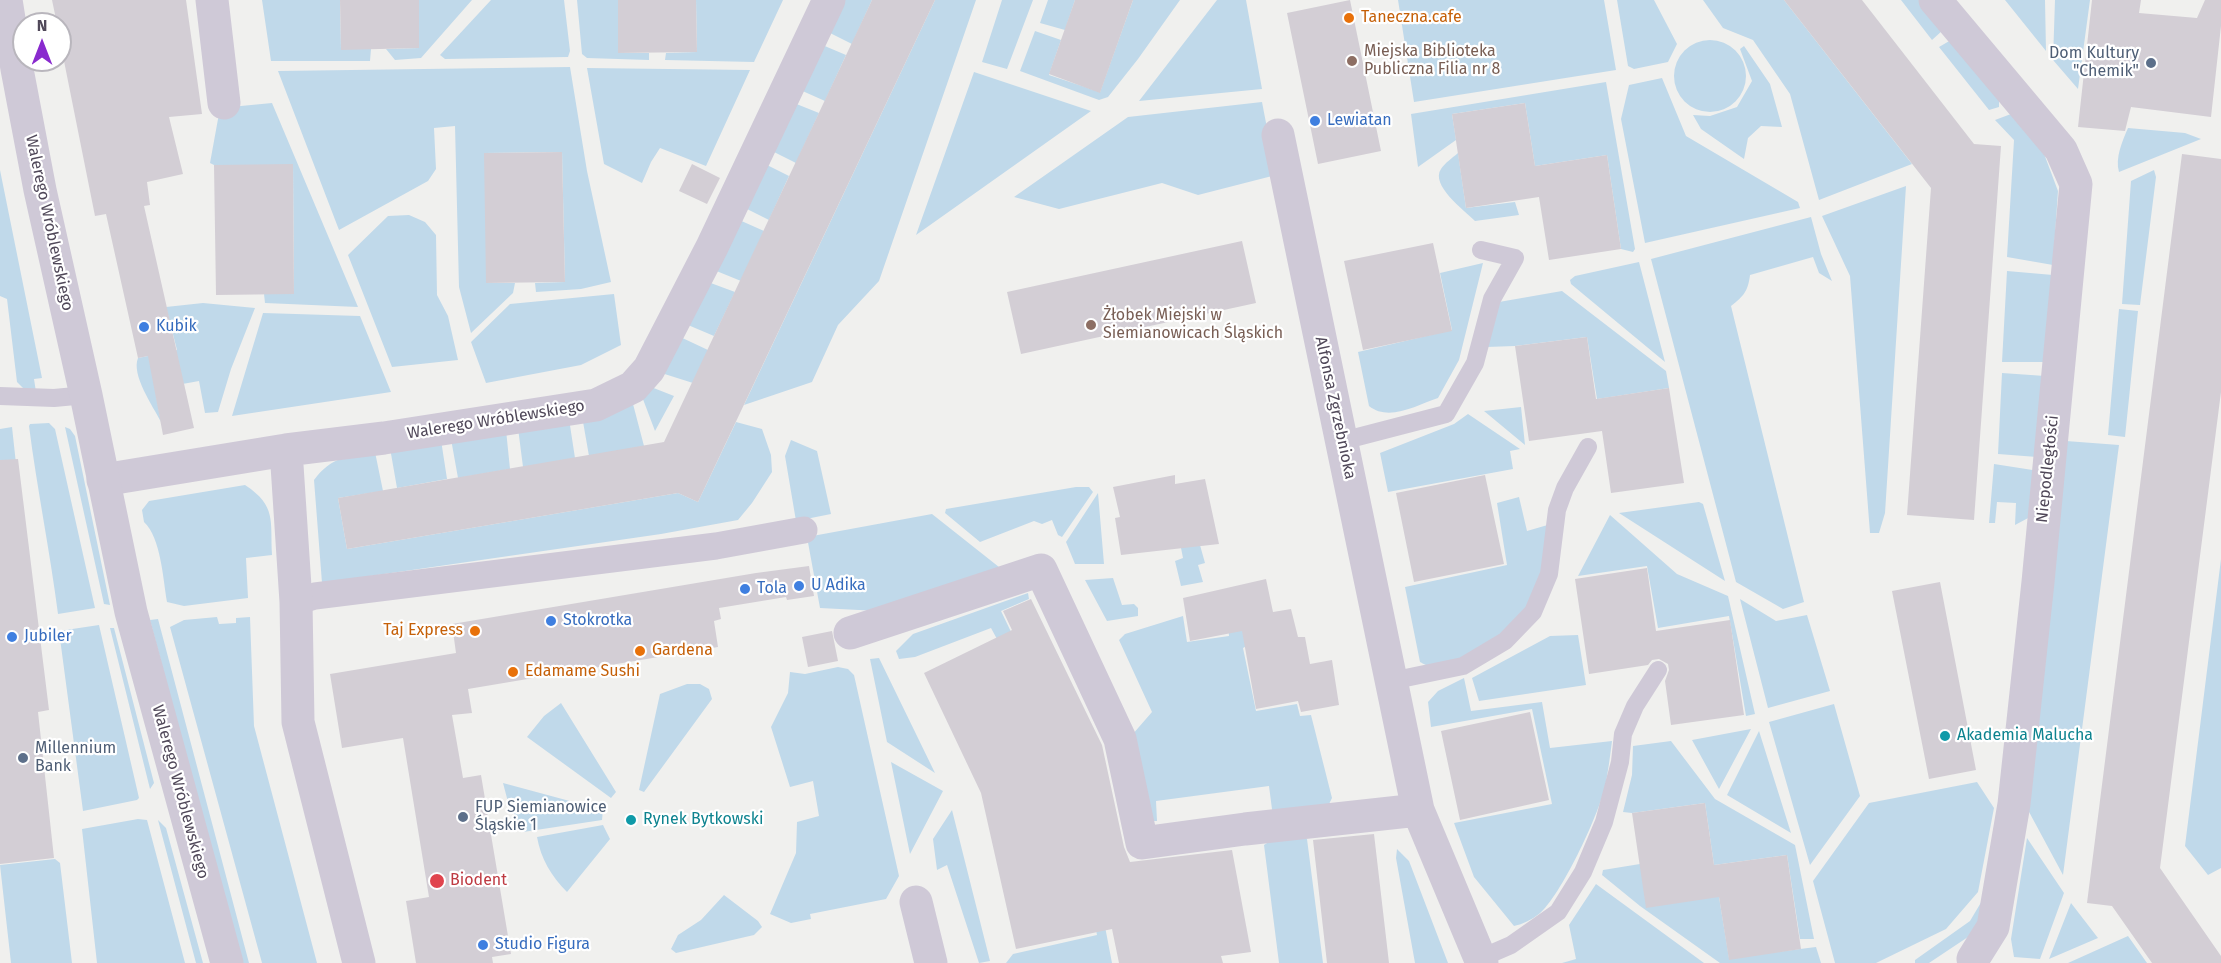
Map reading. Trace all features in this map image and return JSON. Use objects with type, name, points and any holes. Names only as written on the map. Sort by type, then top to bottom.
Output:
[{"type":"street","name":"Walerego Wróblewskiego","points":[[6,0],[40,190],[131,612],[226,963]]},
{"type":"street","points":[[212,0],[224,103]]},
{"type":"street","name":"Walerego Wróblewskiego","points":[[103,480],[286,450],[384,438],[596,405],[633,387],[649,369],[712,247],[829,0]]},
{"type":"street","name":"Niepodległości","points":[[1935,0],[2061,150],[2076,184],[2014,804],[1993,927],[1977,962]]},
{"type":"street","name":"Alfonsa Zgrzebnioka","points":[[1278,135],[1418,810],[1481,961]]},
{"type":"street","points":[[286,450],[296,602],[298,722],[359,963]]},
{"type":"street","points":[[296,602],[315,596],[716,546],[804,530]]},
{"type":"street","points":[[850,633],[1041,570],[1120,739],[1142,843],[1256,827],[1418,810]]},
{"type":"street","points":[[916,902],[931,963]]},
{"type":"lane","points":[[1341,441],[1446,414],[1475,363],[1492,299],[1515,258],[1481,250]]},
{"type":"lane","points":[[0,396],[54,398],[86,395]]},
{"type":"lane","points":[[1391,681],[1463,666],[1505,641],[1533,612],[1549,574],[1557,510],[1565,488],[1588,447]]},
{"type":"lane","name":"Alfonsa Zgrzebnioka","points":[[1481,961],[1511,945],[1558,912],[1583,872],[1604,822],[1620,762],[1623,734],[1635,706],[1658,670]]},
{"type":"shaded area","points":[[262,0],[340,0],[341,49],[371,49],[370,61],[271,61]]},
{"type":"shaded area","points":[[419,0],[472,0],[421,58],[395,60],[386,49],[419,48]]},
{"type":"shaded area","points":[[491,0],[564,0],[570,51],[568,57],[445,59],[440,55]]},
{"type":"shaded area","points":[[577,0],[618,0],[618,53],[649,53],[649,60],[587,58],[582,54]]},
{"type":"shaded area","points":[[696,0],[783,0],[754,62],[665,60],[666,53],[697,52]]},
{"type":"shaded area","points":[[841,0],[872,0],[852,44],[826,31]]},
{"type":"shaded area","points":[[935,0],[976,0],[879,281],[838,325],[812,382],[744,405]]},
{"type":"shaded area","points":[[1002,0],[1033,0],[1007,69],[982,62]]},
{"type":"shaded area","points":[[1048,0],[1075,0],[1065,30],[1040,23]]},
{"type":"shaded area","points":[[1133,0],[1180,0],[1108,97],[1099,100],[1020,71],[1035,31],[1061,40],[1049,75],[1100,92]]},
{"type":"shaded area","points":[[1217,0],[1246,0],[1262,89],[1139,101]]},
{"type":"shaded area","points":[[1398,0],[1604,0],[1616,70],[1414,102]]},
{"type":"shaded area","points":[[1617,0],[1654,0],[1677,44],[1668,62],[1634,69],[1628,66]]},
{"type":"shaded area","points":[[1703,0],[1784,0],[1912,164],[1819,200],[1790,94],[1753,40],[1723,28]]},
{"type":"shaded area","points":[[1901,0],[1919,0],[1943,30],[1932,40]]},
{"type":"shaded area","points":[[2005,0],[2045,0],[2046,51]]},
{"type":"shaded area","points":[[2055,0],[2090,0],[2078,89],[2053,60]]},
{"type":"shaded area","points":[[1717,40],[1736,50],[1744,62],[1746,76],[1744,90],[1736,102],[1724,110],[1703,112],[1684,102],[1676,90],[1674,69],[1684,50],[1696,42]]},
{"type":"shaded area","points":[[1951,40],[1999,99],[1999,107],[1989,110],[1939,47]]},
{"type":"shaded area","points":[[820,44],[846,55],[825,101],[798,89]]},
{"type":"shaded area","points":[[1744,46],[1770,84],[1782,127],[1761,126],[1748,138],[1744,159],[1701,129],[1693,115],[1710,116],[1737,107],[1752,81],[1740,49]]},
{"type":"shaded area","points":[[570,67],[587,171],[611,282],[581,289],[536,292],[535,283],[565,282],[562,152],[486,153],[487,283],[515,283],[513,293],[471,333],[459,287],[455,126],[434,128],[436,169],[428,181],[339,230],[278,71]]},
{"type":"shaded area","points":[[587,68],[750,70],[706,166],[660,148],[642,183],[604,164]]},
{"type":"shaded area","points":[[974,72],[1091,111],[916,235]]},
{"type":"shaded area","points":[[1662,78],[1686,136],[1798,202],[1800,208],[1645,243],[1621,119],[1629,85]]},
{"type":"shaded area","points":[[1606,82],[1635,249],[1633,252],[1621,249],[1607,155],[1535,166],[1525,103],[1452,114],[1456,140],[1418,167],[1411,114]]},
{"type":"shaded area","points":[[1262,102],[1276,175],[1198,195],[1162,183],[1059,209],[1014,197],[1128,117]]},
{"type":"shaded area","points":[[272,103],[358,307],[265,303],[264,294],[294,294],[293,165],[214,165],[210,163],[220,108]]},
{"type":"shaded area","points":[[794,103],[819,113],[796,163],[772,151]]},
{"type":"shaded area","points":[[2011,114],[2043,151],[2058,191],[2053,265],[2007,257],[2014,140],[1995,120]]},
{"type":"shaded area","points":[[2128,128],[2185,133],[2201,139],[2119,172],[2121,144]]},
{"type":"shaded area","points":[[1458,153],[1466,208],[1515,202],[1519,215],[1475,221],[1450,197],[1440,182],[1439,175],[1441,169]]},
{"type":"shaded area","points":[[763,163],[789,176],[769,220],[743,207]]},
{"type":"shaded area","points":[[0,170],[42,378],[34,379],[36,392],[25,390],[17,382],[7,299],[0,296]]},
{"type":"shaded area","points":[[2154,170],[2156,177],[2140,305],[2122,304],[2131,181]]},
{"type":"shaded area","points":[[1906,186],[1885,513],[1879,533],[1870,533],[1850,276],[1822,216]]},
{"type":"shaded area","points":[[409,215],[425,222],[436,235],[437,295],[448,316],[458,360],[392,367],[348,255],[388,216]]},
{"type":"shaded area","points":[[1811,217],[1821,254],[1832,281],[1819,273],[1813,257],[1750,275],[1745,293],[1731,306],[1804,602],[1783,609],[1736,582],[1651,259]]},
{"type":"shaded area","points":[[737,219],[764,231],[741,281],[714,270]]},
{"type":"shaded area","points":[[1639,262],[1665,362],[1571,284],[1570,280],[1575,276]]},
{"type":"shaded area","points":[[1483,263],[1459,360],[1438,398],[1403,411],[1377,411],[1369,406],[1358,352],[1452,330],[1440,273]]},
{"type":"shaded area","points":[[2007,271],[2053,275],[2046,362],[2002,362]]},
{"type":"shaded area","points":[[708,282],[735,292],[714,336],[688,325]]},
{"type":"shaded area","points":[[1562,291],[1666,371],[1669,388],[1597,399],[1587,337],[1515,346],[1486,347],[1499,302]]},
{"type":"shaded area","points":[[614,294],[621,345],[581,365],[486,383],[471,342],[510,304]]},
{"type":"shaded area","points":[[203,303],[255,308],[231,369],[218,412],[205,413],[199,381],[155,389],[161,422],[140,382],[138,358],[177,350],[166,307]]},
{"type":"shaded area","points":[[2119,309],[2138,311],[2125,437],[2108,435]]},
{"type":"shaded area","points":[[263,313],[360,316],[391,392],[232,416]]},
{"type":"shaded area","points":[[676,335],[708,350],[693,383],[655,371]]},
{"type":"shaded area","points":[[2002,373],[2045,376],[2037,457],[1998,454]]},
{"type":"shaded area","points":[[646,385],[674,396],[655,431],[641,394]]},
{"type":"shaded area","points":[[633,404],[644,446],[589,456],[582,416]]},
{"type":"shaded area","points":[[1521,407],[1525,445],[1484,411]]},
{"type":"shaded area","points":[[1468,414],[1520,449],[1510,451],[1513,469],[1388,492],[1380,453],[1454,424]]},
{"type":"shaded area","points":[[569,419],[575,458],[523,467],[518,428]]},
{"type":"shaded area","points":[[736,422],[762,429],[771,455],[772,472],[738,520],[661,534],[322,583],[314,480],[327,466],[341,459],[375,452],[383,491],[338,498],[347,549],[678,493],[698,502]]},
{"type":"shaded area","points":[[49,423],[55,429],[95,608],[58,614],[29,426],[30,424]]},
{"type":"shaded area","points":[[12,427],[18,482],[0,481],[0,429]]},
{"type":"shaded area","points":[[65,427],[70,429],[75,436],[110,605],[104,604]]},
{"type":"shaded area","points":[[506,430],[510,469],[458,478],[451,439]]},
{"type":"shaded area","points":[[441,440],[447,479],[397,488],[390,448]]},
{"type":"shaded area","points":[[791,440],[817,451],[831,514],[796,521],[785,456]]},
{"type":"shaded area","points":[[2066,441],[2119,445],[2063,875],[2028,810]]},
{"type":"shaded area","points":[[1994,464],[2039,471],[2030,517],[2015,525],[2016,503],[1997,502],[1995,523],[1989,523]]},
{"type":"shaded area","points":[[245,485],[267,507],[271,523],[272,555],[246,558],[248,598],[184,606],[167,602],[158,548],[150,529],[144,522],[142,510],[149,501]]},
{"type":"shaded area","points":[[1076,487],[1089,487],[1093,492],[1062,537],[1058,535],[1052,520],[1042,524],[1034,521],[980,542],[945,513],[946,509]]},
{"type":"shaded area","points":[[1098,493],[1104,564],[1075,564],[1066,542]]},
{"type":"shaded area","points":[[1519,497],[1527,531],[1551,524],[1541,578],[1529,609],[1513,627],[1500,637],[1457,662],[1431,667],[1420,662],[1405,587],[1507,565],[1497,503]]},
{"type":"shaded area","points":[[1699,502],[1703,504],[1725,581],[1619,513]]},
{"type":"shaded area","points":[[932,514],[1004,571],[898,612],[820,608],[807,537]]},
{"type":"shaded area","points":[[1610,515],[1677,574],[1728,596],[1755,714],[1746,716],[1729,616],[1658,628],[1647,566],[1578,576]]},
{"type":"shaded area","points":[[1198,538],[1205,563],[1198,565],[1203,582],[1181,586],[1175,561],[1183,558],[1180,543]]},
{"type":"shaded area","points":[[2221,559],[2221,868],[2208,875],[2185,846]]},
{"type":"shaded area","points":[[1113,578],[1122,605],[1134,604],[1138,608],[1138,616],[1107,621],[1085,580]]},
{"type":"shaded area","points":[[1028,593],[1029,599],[1001,611],[1062,738],[1050,737],[991,628],[915,657],[899,659],[896,651],[913,634]]},
{"type":"shaded area","points":[[1740,599],[1776,621],[1807,615],[1830,691],[1768,708]]},
{"type":"shaded area","points":[[1183,616],[1187,642],[1229,636],[1228,624],[1246,621],[1250,644],[1243,648],[1256,711],[1297,704],[1300,716],[1311,715],[1332,798],[1327,808],[1273,817],[1269,786],[1156,801],[1157,821],[1153,821],[1132,735],[1152,712],[1119,640],[1125,634]]},
{"type":"shaded area","points":[[217,617],[219,624],[236,623],[236,618],[250,617],[254,726],[317,963],[262,963],[170,627],[184,620]]},
{"type":"shaded area","points":[[158,619],[249,963],[241,963],[150,620]]},
{"type":"shaded area","points":[[99,625],[139,798],[83,811],[59,631]]},
{"type":"shaded area","points":[[110,628],[114,628],[154,783],[150,789]]},
{"type":"shaded area","points":[[1578,635],[1586,685],[1479,701],[1472,678],[1550,636]]},
{"type":"shaded area","points":[[879,658],[935,773],[887,742],[870,659]]},
{"type":"shaded area","points":[[838,667],[848,669],[854,675],[899,876],[886,899],[810,914],[811,919],[791,923],[770,914],[796,853],[797,822],[819,816],[813,781],[790,787],[771,727],[788,693],[790,672],[805,674]]},
{"type":"shaded area","points":[[1464,678],[1471,711],[1542,702],[1550,748],[1612,741],[1601,800],[1568,874],[1548,905],[1539,914],[1527,922],[1514,926],[1474,877],[1454,823],[1552,804],[1532,709],[1431,727],[1428,702],[1438,691]]},
{"type":"shaded area","points":[[687,684],[700,684],[709,689],[712,699],[644,792],[639,790],[660,694]]},
{"type":"shaded area","points":[[561,703],[616,792],[611,798],[527,737],[544,716]]},
{"type":"shaded area","points":[[1834,704],[1860,796],[1810,865],[1769,722]]},
{"type":"shaded area","points":[[1751,729],[1719,789],[1692,740]]},
{"type":"shaded area","points":[[1759,731],[1791,833],[1727,795]]},
{"type":"shaded area","points":[[1671,741],[1715,799],[1795,845],[1814,939],[1800,939],[1787,855],[1714,865],[1705,803],[1632,813],[1623,812],[1632,775],[1633,746]]},
{"type":"shaded area","points":[[891,762],[943,791],[910,854]]},
{"type":"shaded area","points":[[1977,782],[1994,808],[1978,892],[1946,929],[1876,963],[1835,963],[1813,881],[1869,803]]},
{"type":"shaded area","points":[[503,783],[603,810],[602,820],[523,832],[508,802]]},
{"type":"shaded area","points":[[1066,786],[1078,786],[1112,963],[1006,963],[1013,954],[1097,935]]},
{"type":"shaded area","points":[[952,810],[990,961],[979,963],[947,865],[937,870],[933,839]]},
{"type":"shaded area","points":[[138,819],[147,820],[185,963],[97,963],[82,829]]},
{"type":"shaded area","points":[[158,820],[166,828],[203,963],[196,963]]},
{"type":"shaded area","points":[[603,825],[610,839],[567,892],[548,867],[537,837]]},
{"type":"shaded area","points":[[1276,837],[1307,839],[1323,963],[1279,963],[1264,845]]},
{"type":"shaded area","points":[[2027,838],[2064,893],[2040,959],[2014,957],[2011,939]]},
{"type":"shaded area","points":[[1397,849],[1409,861],[1448,963],[1415,963],[1396,858]]},
{"type":"shaded area","points":[[55,859],[60,863],[72,963],[11,963],[0,865]]},
{"type":"shaded area","points":[[1640,864],[1719,897],[1729,958],[1816,947],[1821,963],[1720,963],[1640,906],[1602,875],[1603,870]]},
{"type":"shaded area","points":[[1596,884],[1704,963],[1562,963],[1576,959],[1569,925]]},
{"type":"shaded area","points":[[1986,894],[1980,929],[1929,963],[1915,963],[1915,960],[1970,921]]},
{"type":"shaded area","points":[[724,895],[758,921],[762,927],[754,935],[676,953],[671,949],[678,935],[701,920]]},
{"type":"shaded area","points":[[2071,903],[2098,938],[2049,959]]},
{"type":"shaded area","points":[[2128,936],[2147,963],[2068,963]]},
{"type":"building","points":[[52,0],[186,0],[202,114],[169,117],[183,174],[147,182],[150,205],[144,206],[194,428],[163,435],[148,356],[138,358],[106,214],[95,216],[66,72],[72,72],[72,12],[54,12]]},
{"type":"building","points":[[340,0],[419,0],[419,48],[341,50]]},
{"type":"building","points":[[618,0],[696,0],[697,52],[618,53]]},
{"type":"building","points":[[872,0],[935,0],[698,502],[678,493],[347,549],[338,498],[664,442]]},
{"type":"building","points":[[1075,0],[1133,0],[1100,93],[1049,74]]},
{"type":"building","points":[[1350,0],[1381,151],[1318,164],[1287,13]]},
{"type":"building","points":[[1784,0],[1862,0],[1974,144],[2001,146],[1974,520],[1907,515],[1931,188]]},
{"type":"building","name":"Dom Kultury \"Chemik\"","points":[[2092,0],[2141,0],[2139,13],[2197,18],[2205,0],[2221,0],[2221,26],[2211,117],[2131,107],[2125,131],[2078,127]]},
{"type":"building","points":[[1525,103],[1535,166],[1607,155],[1621,249],[1549,260],[1539,197],[1466,208],[1452,114]]},
{"type":"building","points":[[562,152],[565,282],[486,283],[484,153]]},
{"type":"building","points":[[2182,154],[2221,159],[2221,392],[2160,868],[2221,956],[2221,963],[2152,963],[2112,906],[2087,903]]},
{"type":"building","points":[[293,164],[294,294],[216,295],[214,165]]},
{"type":"building","points":[[692,164],[720,178],[707,204],[679,191]]},
{"type":"building","points":[[1242,241],[1256,303],[1021,354],[1007,292]]},
{"type":"building","points":[[1433,243],[1452,331],[1363,350],[1344,261]]},
{"type":"building","points":[[1587,337],[1596,399],[1669,388],[1684,483],[1611,493],[1602,431],[1529,441],[1515,346]]},
{"type":"building","points":[[18,459],[49,710],[38,712],[54,858],[0,864],[0,460]]},
{"type":"building","points":[[1175,475],[1175,484],[1205,479],[1219,544],[1121,555],[1115,518],[1120,517],[1113,487]]},
{"type":"building","points":[[1485,475],[1504,564],[1414,582],[1396,493]]},
{"type":"building","points":[[809,566],[814,596],[787,600],[786,597],[719,608],[721,619],[714,621],[718,647],[468,689],[472,713],[452,715],[463,778],[481,775],[511,954],[492,957],[493,963],[416,963],[406,901],[429,897],[403,738],[342,748],[330,674],[456,653],[452,624]]},
{"type":"building","points":[[1647,568],[1656,631],[1730,620],[1744,715],[1671,725],[1665,681],[1669,670],[1668,664],[1659,659],[1652,660],[1648,665],[1589,674],[1575,579]]},
{"type":"building","points":[[1266,579],[1273,612],[1291,609],[1298,637],[1305,637],[1310,664],[1332,660],[1339,705],[1301,712],[1298,701],[1256,709],[1242,631],[1190,641],[1183,598]]},
{"type":"building","points":[[1940,582],[1976,770],[1929,779],[1892,591]]},
{"type":"building","points":[[1031,599],[1102,745],[1124,847],[1130,862],[1232,850],[1251,952],[1221,956],[1223,963],[1119,963],[1112,929],[1016,949],[981,793],[924,673],[1012,630],[1003,611]]},
{"type":"building","points":[[832,631],[838,661],[808,667],[802,637]]},
{"type":"building","points":[[1530,712],[1549,800],[1460,820],[1441,731]]},
{"type":"building","points":[[1705,803],[1714,865],[1787,855],[1801,949],[1729,960],[1719,897],[1646,908],[1632,813]]},
{"type":"building","points":[[1374,834],[1389,963],[1327,963],[1313,840]]},
{"type":"place","name":"Taneczna.cafe","points":[[1349,18]]},
{"type":"place","name":"Miejska Biblioteka Publiczna Filia nr 8","points":[[1352,61]]},
{"type":"place","name":"Dom Kultury \"Chemik\"","points":[[2151,63]]},
{"type":"place","name":"Lewiatan","points":[[1315,121]]},
{"type":"place","name":"Żłobek Miejski w Siemianowicach Śląskich","points":[[1091,325]]},
{"type":"place","name":"Kubik","points":[[144,327]]},
{"type":"place","name":"U Adika","points":[[799,586]]},
{"type":"place","name":"Tola","points":[[745,589]]},
{"type":"place","name":"Stokrotka","points":[[551,621]]},
{"type":"place","name":"Taj Express","points":[[475,631]]},
{"type":"place","name":"Jubiler","points":[[12,637]]},
{"type":"place","name":"Gardena","points":[[640,651]]},
{"type":"place","name":"Edamame Sushi","points":[[513,672]]},
{"type":"place","name":"Akademia Malucha","points":[[1945,736]]},
{"type":"place","name":"Millennium Bank","points":[[23,758]]},
{"type":"place","name":"FUP Siemianowice Śląskie 1","points":[[463,817]]},
{"type":"place","name":"Rynek Bytkowski","points":[[631,820]]},
{"type":"place","name":"Biodent","points":[[437,881]]},
{"type":"place","name":"Studio Figura","points":[[483,945]]}]
